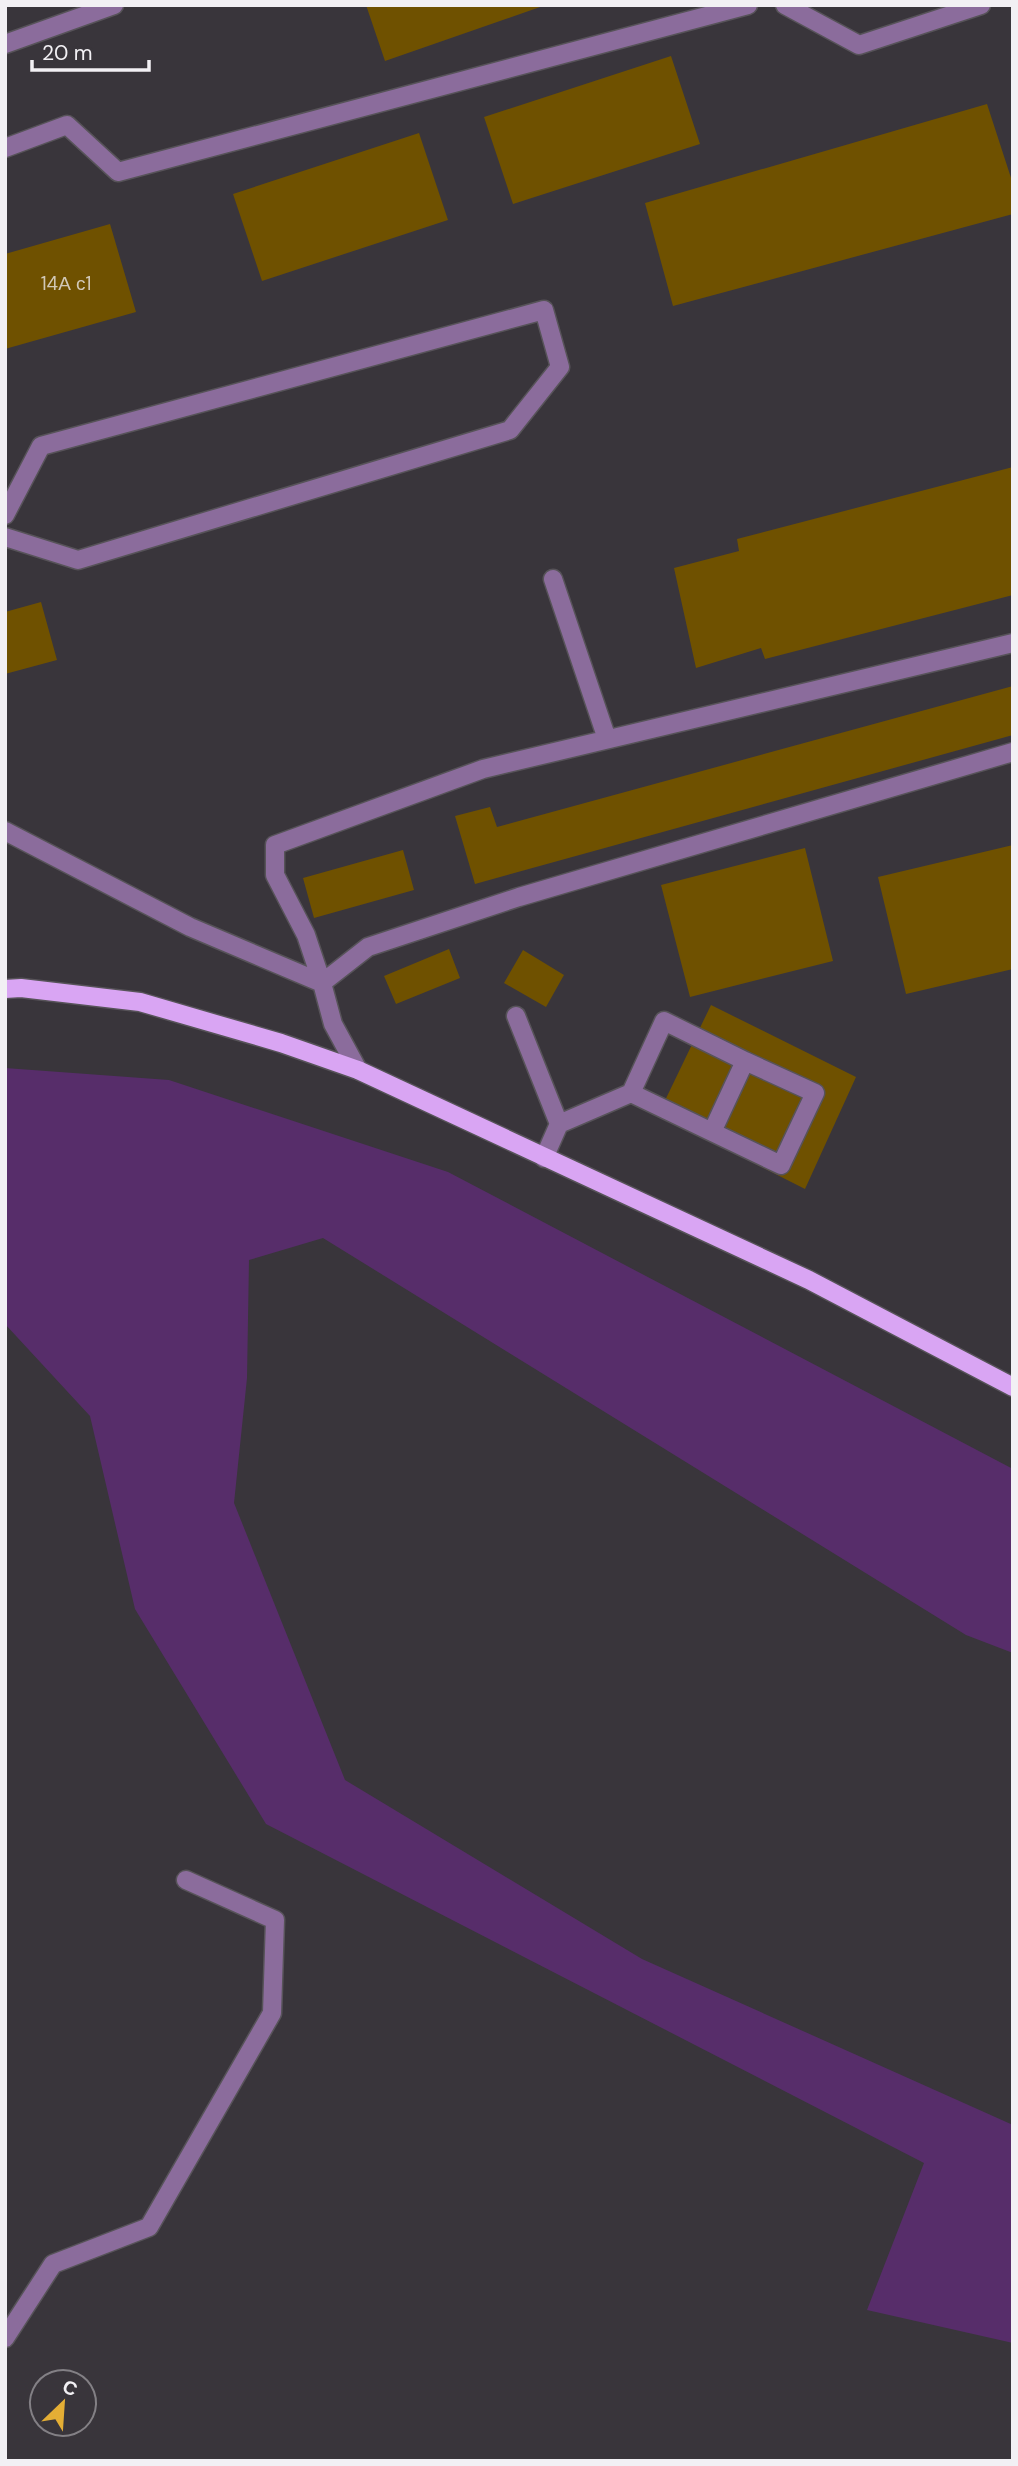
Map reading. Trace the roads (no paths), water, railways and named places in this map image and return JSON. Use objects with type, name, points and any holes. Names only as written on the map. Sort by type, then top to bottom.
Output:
[{"type":"main road","points":[[5,989],[21,988],[140,1002],[281,1043],[358,1070],[809,1280],[1013,1387]]},
{"type":"street","points":[[5,44],[114,5]]},
{"type":"street","points":[[5,148],[67,125],[118,172],[748,5]]},
{"type":"street","points":[[785,5],[859,44],[981,5]]},
{"type":"street","points":[[5,515],[41,446],[544,310],[560,367],[510,429],[78,560],[5,537]]},
{"type":"street","points":[[553,579],[607,740]]},
{"type":"street","points":[[358,1070],[333,1024],[306,934],[275,875],[275,845],[482,769],[1013,643]]},
{"type":"street","points":[[322,983],[368,947],[519,897],[1013,752]]},
{"type":"street","points":[[5,831],[190,927],[322,983]]},
{"type":"street","points":[[516,1016],[559,1124]]},
{"type":"street","points":[[544,1158],[559,1124],[631,1093],[664,1021],[815,1093],[781,1165],[631,1093]]},
{"type":"street","points":[[712,1132],[745,1061]]},
{"type":"street","points":[[5,2338],[53,2264],[149,2227],[272,2013],[275,1920],[186,1880]]}]
